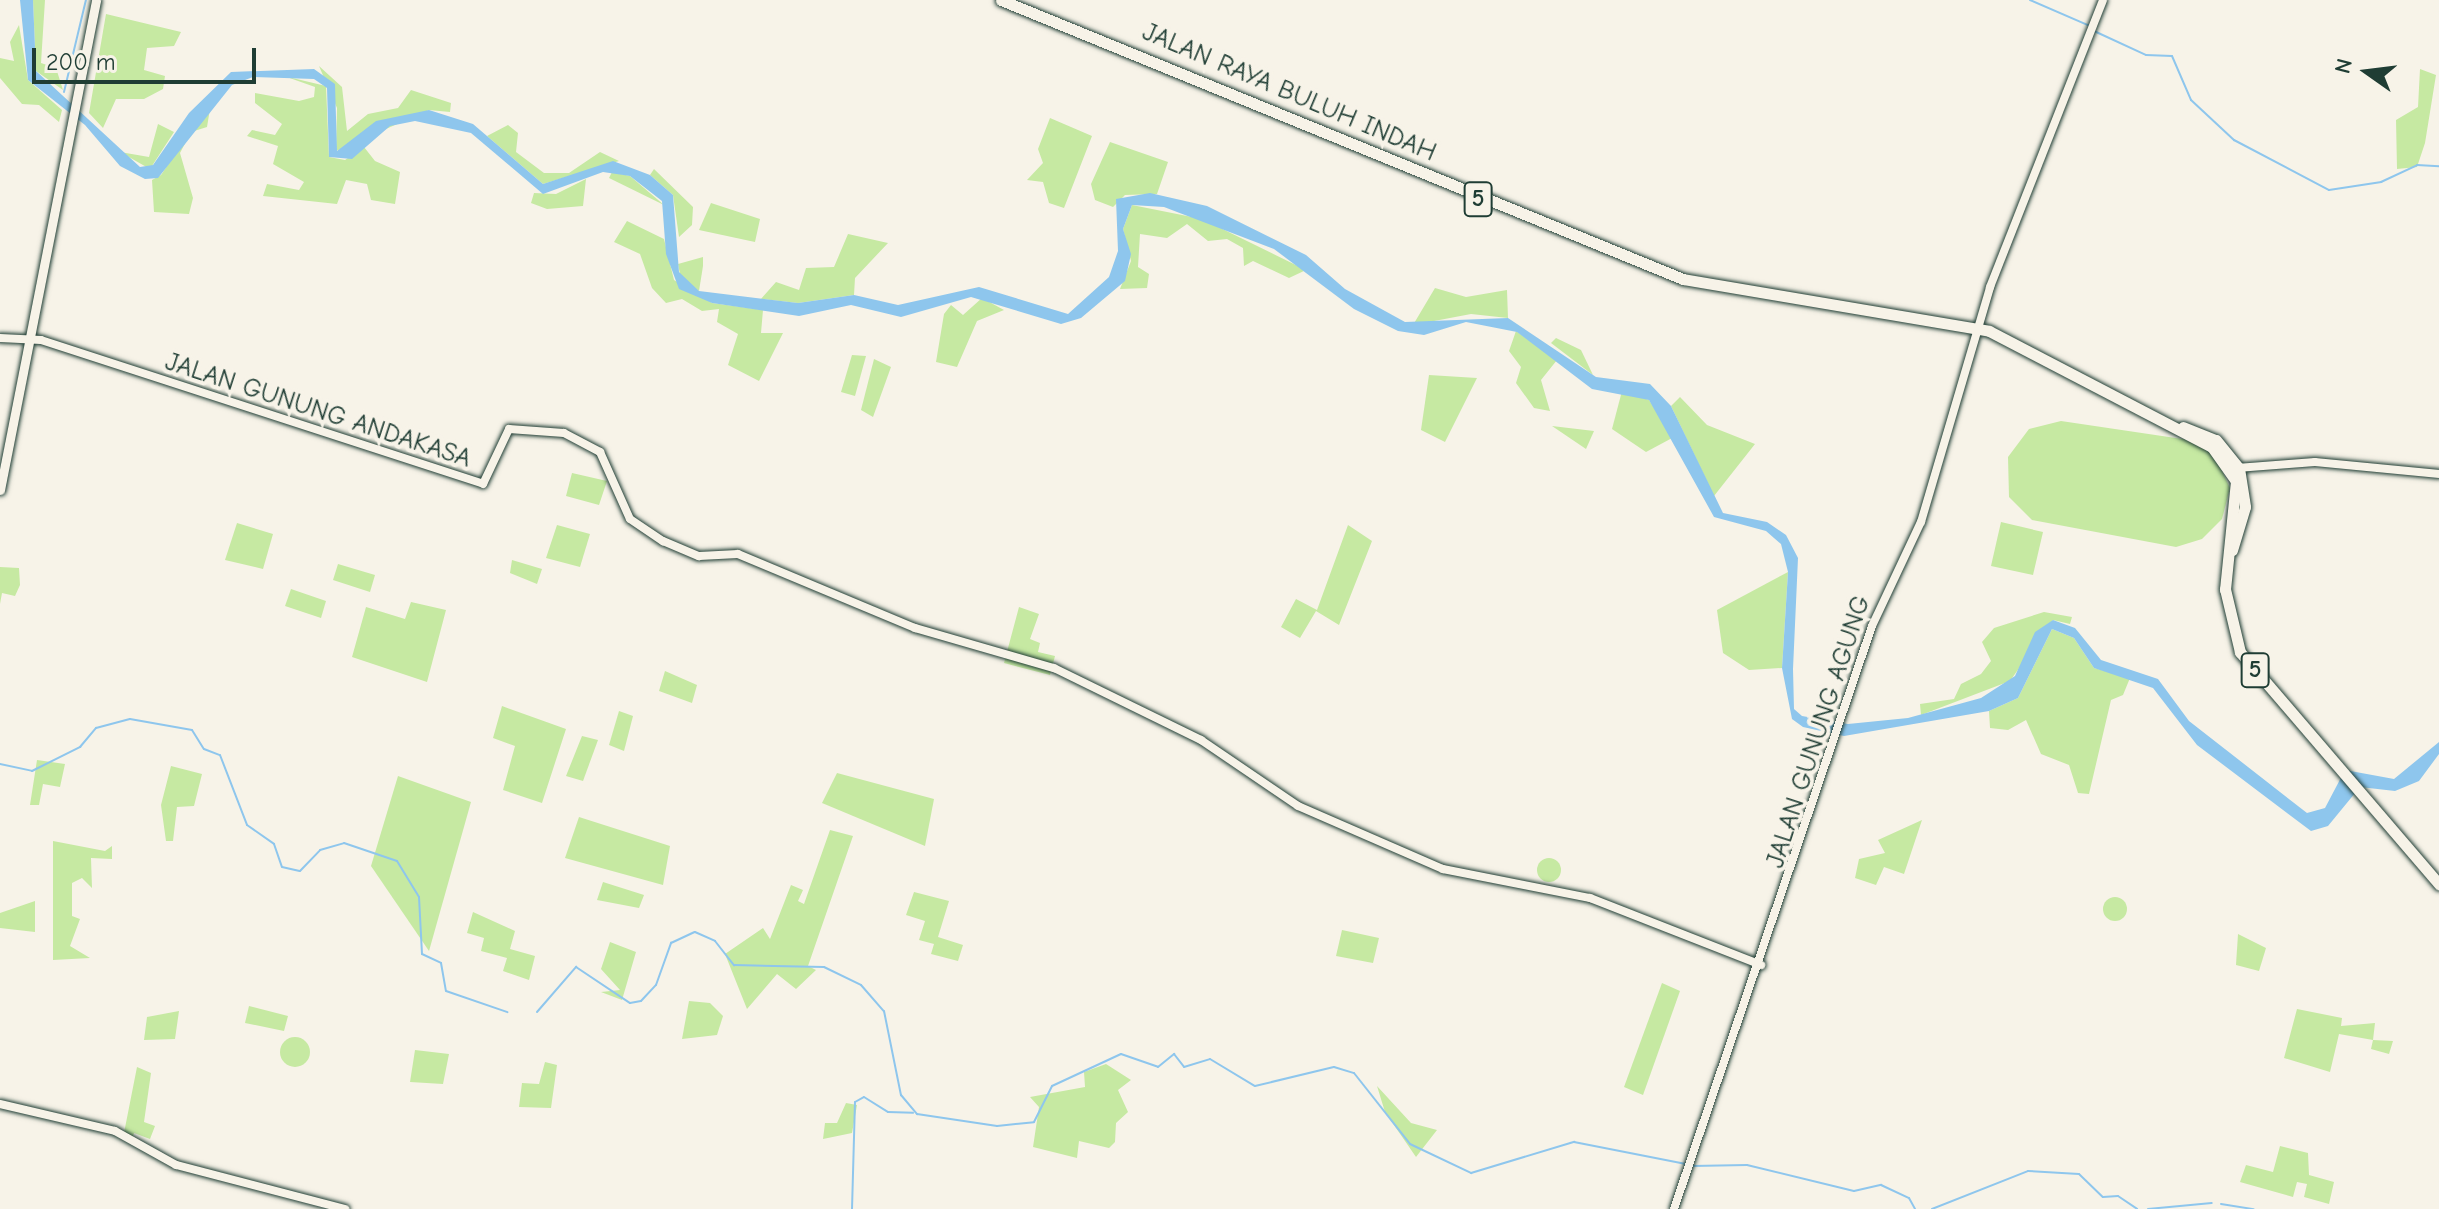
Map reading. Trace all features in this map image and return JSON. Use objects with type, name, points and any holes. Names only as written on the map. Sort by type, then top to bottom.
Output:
[{"type":"highway","name":"JALAN RAYA BULUH INDAH","points":[[1001,0],[1673,276],[1766,298],[1976,327]]},
{"type":"highway","name":"5","points":[[1976,327],[2179,427],[2216,440],[2235,469],[2245,507],[2231,551],[2225,589],[2240,652],[2362,798],[2439,884]]},
{"type":"main road","points":[[0,490],[96,0]]},
{"type":"street","name":"JALAN GUNUNG AGUNG","points":[[1674,1209],[1839,739],[1872,626],[1921,522],[1976,327],[2103,0]]},
{"type":"street","points":[[0,338],[31,338]]},
{"type":"street","name":"JALAN GUNUNG ANDAKASA","points":[[31,338],[483,484],[509,429],[564,433],[600,452],[630,519],[663,541],[699,556],[738,554],[915,628],[1054,668],[1201,740],[1298,806],[1443,869],[1590,898],[1761,965]]},
{"type":"street","points":[[2235,469],[2294,462],[2439,474]]},
{"type":"street","points":[[0,1104],[75,1119],[176,1165],[345,1209]]},
{"type":"green space","points":[[33,0],[45,0],[41,63],[56,68],[63,90],[36,71]]},
{"type":"green space","points":[[106,14],[181,32],[174,46],[147,48],[144,70],[165,76],[163,89],[144,99],[116,99],[103,128],[89,113]]},
{"type":"green space","points":[[19,25],[28,80],[62,110],[59,122],[39,105],[22,104],[0,78],[0,58],[14,61],[10,42]]},
{"type":"green space","points":[[319,66],[342,87],[347,131],[368,114],[398,108],[411,90],[451,103],[450,112],[429,110],[336,151],[337,108]]},
{"type":"green space","points":[[2420,69],[2436,75],[2425,143],[2417,167],[2397,169],[2396,120],[2418,107]]},
{"type":"green space","points":[[284,76],[326,86],[329,157],[345,160],[364,147],[375,161],[400,172],[395,204],[371,200],[367,184],[346,180],[337,204],[263,196],[267,184],[299,190],[304,182],[273,164],[278,146],[247,136],[252,130],[275,135],[282,124],[255,103],[255,93],[299,101],[314,97],[315,87]]},
{"type":"green space","points":[[210,109],[207,127],[191,132],[180,153],[193,198],[189,214],[154,212],[152,180],[161,175],[199,118]]},
{"type":"green space","points":[[1050,118],[1092,136],[1064,208],[1049,203],[1043,182],[1027,180],[1043,163],[1038,149]]},
{"type":"green space","points":[[158,124],[174,132],[150,169],[120,152],[149,157]]},
{"type":"green space","points":[[508,125],[518,133],[516,152],[544,173],[569,173],[600,152],[619,161],[543,184],[487,136]]},
{"type":"green space","points":[[1110,142],[1168,162],[1157,194],[1125,195],[1113,207],[1095,200],[1091,184]]},
{"type":"green space","points":[[654,169],[693,207],[692,225],[679,237],[673,195],[650,175]]},
{"type":"green space","points":[[612,172],[630,176],[664,205],[609,178]]},
{"type":"green space","points":[[586,179],[583,206],[547,209],[531,203],[534,193],[556,194]]},
{"type":"green space","points":[[711,203],[760,219],[755,242],[699,230]]},
{"type":"green space","points":[[1132,205],[1202,219],[1306,270],[1289,278],[1253,261],[1244,266],[1243,248],[1227,239],[1208,241],[1187,224],[1167,238],[1140,234],[1138,267],[1149,274],[1147,288],[1120,289],[1131,261],[1123,229]]},
{"type":"green space","points":[[627,221],[664,239],[674,280],[712,303],[763,310],[761,333],[783,333],[759,381],[728,365],[738,334],[717,322],[719,309],[702,311],[682,299],[666,303],[652,288],[640,254],[614,242]]},
{"type":"green space","points":[[848,234],[888,243],[855,278],[854,295],[798,303],[761,299],[776,282],[799,290],[806,268],[834,267]]},
{"type":"green space","points":[[703,257],[699,291],[681,279],[678,264]]},
{"type":"green space","points":[[1435,288],[1466,297],[1507,290],[1508,318],[1471,314],[1413,325]]},
{"type":"green space","points":[[982,298],[1004,310],[977,321],[957,367],[936,362],[944,314],[951,305],[963,315]]},
{"type":"green space","points":[[1516,331],[1557,360],[1541,380],[1550,411],[1534,408],[1516,383],[1521,367],[1509,351]]},
{"type":"green space","points":[[1556,338],[1581,350],[1593,375],[1551,343]]},
{"type":"green space","points":[[852,355],[866,356],[855,396],[841,392]]},
{"type":"green space","points":[[874,359],[891,367],[873,417],[861,410]]},
{"type":"green space","points":[[1429,375],[1477,378],[1445,442],[1421,430]]},
{"type":"green space","points":[[1622,391],[1649,400],[1674,437],[1646,452],[1612,429]]},
{"type":"green space","points":[[1680,397],[1707,425],[1755,444],[1714,496],[1671,406]]},
{"type":"green space","points":[[2061,421],[2189,440],[2214,454],[2230,488],[2222,519],[2202,539],[2176,547],[2032,520],[2009,497],[2008,457],[2029,429]]},
{"type":"green space","points":[[1552,426],[1594,431],[1586,449]]},
{"type":"green space","points":[[572,473],[607,481],[599,505],[566,496]]},
{"type":"green space","points":[[2001,522],[2043,532],[2033,575],[1991,566]]},
{"type":"green space","points":[[237,523],[273,534],[263,569],[225,560]]},
{"type":"green space","points":[[557,525],[590,534],[580,567],[546,558]]},
{"type":"green space","points":[[1348,525],[1372,541],[1339,625],[1316,611],[1300,638],[1281,627],[1296,599],[1317,610]]},
{"type":"green space","points":[[512,560],[542,569],[537,584],[510,573]]},
{"type":"green space","points":[[338,564],[375,575],[370,592],[333,580]]},
{"type":"green space","points":[[0,567],[19,568],[20,585],[15,596],[2,593],[0,604]]},
{"type":"green space","points":[[1788,572],[1782,668],[1749,670],[1723,653],[1717,610]]},
{"type":"green space","points":[[291,589],[326,601],[321,618],[285,606]]},
{"type":"green space","points":[[411,602],[446,610],[427,682],[352,657],[366,607],[405,619]]},
{"type":"green space","points":[[1019,607],[1039,614],[1030,639],[1040,643],[1038,652],[1055,656],[1050,675],[1004,663]]},
{"type":"green space","points":[[2044,612],[2072,617],[2070,624],[2053,620],[2010,681],[1921,715],[1920,704],[1954,699],[1961,684],[1981,674],[1991,661],[1982,642],[1994,628]]},
{"type":"green space","points":[[2052,629],[2074,638],[2094,668],[2130,678],[2123,695],[2111,700],[2089,794],[2078,793],[2069,765],[2041,754],[2026,720],[2008,730],[1990,728],[1989,711],[2018,698]]},
{"type":"green space","points":[[665,671],[697,685],[692,703],[659,691]]},
{"type":"green space","points":[[502,706],[566,729],[542,803],[503,790],[515,746],[493,738]]},
{"type":"green space","points":[[619,711],[633,716],[624,751],[609,745]]},
{"type":"green space","points":[[582,736],[598,740],[583,781],[566,776]]},
{"type":"green space","points":[[37,760],[65,764],[60,787],[43,784],[39,805],[30,805]]},
{"type":"green space","points":[[171,766],[202,774],[194,806],[177,807],[173,841],[166,841],[161,805]]},
{"type":"green space","points":[[837,773],[934,799],[925,846],[822,803]]},
{"type":"green space","points":[[398,776],[471,802],[429,951],[371,866]]},
{"type":"green space","points":[[579,817],[670,846],[663,885],[565,858]]},
{"type":"green space","points":[[1922,820],[1904,874],[1884,867],[1876,885],[1855,878],[1859,859],[1885,853],[1878,840]]},
{"type":"green space","points":[[830,830],[853,836],[808,966],[816,970],[796,989],[777,974],[747,1009],[725,954],[763,928],[770,939],[791,885],[803,890],[798,901],[804,904]]},
{"type":"green space","points":[[53,841],[105,851],[112,846],[112,859],[91,858],[92,888],[82,878],[72,883],[72,916],[80,919],[70,946],[90,958],[53,960]]},
{"type":"green space","points":[[1549,858],[1558,861],[1561,870],[1558,879],[1549,882],[1540,879],[1537,870],[1540,861]]},
{"type":"green space","points":[[603,882],[644,895],[639,908],[597,900]]},
{"type":"green space","points":[[914,892],[949,901],[938,937],[963,945],[958,961],[931,954],[934,944],[919,940],[925,921],[906,915]]},
{"type":"green space","points":[[2115,897],[2124,900],[2127,909],[2124,918],[2115,921],[2106,918],[2103,909],[2106,900]]},
{"type":"green space","points":[[35,901],[35,932],[0,928],[0,913]]},
{"type":"green space","points":[[473,912],[515,931],[510,949],[535,956],[529,980],[503,971],[507,958],[481,951],[484,938],[467,933]]},
{"type":"green space","points":[[1342,930],[1379,938],[1373,963],[1336,956]]},
{"type":"green space","points":[[2238,934],[2266,948],[2259,971],[2236,965]]},
{"type":"green space","points":[[610,942],[636,952],[622,1000],[601,992],[620,990],[601,969]]},
{"type":"green space","points":[[1662,983],[1680,991],[1643,1095],[1624,1087]]},
{"type":"green space","points":[[689,1001],[710,1003],[723,1016],[717,1035],[682,1039]]},
{"type":"green space","points":[[249,1006],[288,1016],[284,1031],[245,1023]]},
{"type":"green space","points":[[2297,1009],[2342,1018],[2341,1026],[2375,1023],[2373,1040],[2339,1034],[2330,1072],[2284,1058]]},
{"type":"green space","points":[[179,1011],[175,1039],[144,1040],[147,1017]]},
{"type":"green space","points":[[295,1037],[306,1041],[310,1052],[306,1063],[295,1067],[284,1063],[280,1052],[284,1041]]},
{"type":"green space","points":[[2373,1040],[2393,1041],[2389,1054],[2371,1049]]},
{"type":"green space","points":[[415,1050],[449,1054],[443,1084],[410,1082]]},
{"type":"green space","points":[[545,1062],[557,1065],[551,1108],[519,1107],[522,1083],[539,1084]]},
{"type":"green space","points":[[1106,1064],[1131,1080],[1118,1090],[1128,1112],[1116,1123],[1115,1142],[1109,1148],[1079,1141],[1077,1158],[1033,1147],[1039,1107],[1030,1097],[1085,1087],[1084,1072]]},
{"type":"green space","points":[[137,1067],[151,1073],[144,1122],[155,1126],[150,1139],[134,1133],[131,1142],[123,1138]]},
{"type":"green space","points":[[1377,1086],[1411,1123],[1437,1130],[1416,1157],[1385,1112]]},
{"type":"green space","points":[[846,1103],[857,1105],[852,1133],[823,1139],[825,1123],[837,1123]]},
{"type":"green space","points":[[2280,1146],[2308,1153],[2309,1175],[2334,1182],[2329,1204],[2304,1197],[2307,1184],[2297,1182],[2293,1197],[2240,1182],[2246,1165],[2273,1172]]},
{"type":"water","points":[[20,0],[33,0],[36,71],[140,167],[153,165],[189,113],[231,72],[314,69],[335,84],[337,151],[376,121],[429,110],[473,124],[543,184],[613,161],[650,175],[673,195],[679,272],[699,291],[798,303],[854,295],[898,305],[979,287],[1068,314],[1109,277],[1118,251],[1116,199],[1150,193],[1207,206],[1306,255],[1345,289],[1405,322],[1508,318],[1596,377],[1650,384],[1671,406],[1723,513],[1767,522],[1786,535],[1798,558],[1794,709],[1802,716],[1848,724],[1908,718],[1981,698],[2015,676],[2035,632],[2053,620],[2075,628],[2101,660],[2158,679],[2189,721],[2307,813],[2325,808],[2345,770],[2394,779],[2439,742],[2439,754],[2419,781],[2395,791],[2360,787],[2328,826],[2311,831],[2197,745],[2153,688],[2094,668],[2074,638],[2052,629],[2018,698],[1989,711],[1844,736],[1803,727],[1792,719],[1782,668],[1788,572],[1781,544],[1766,531],[1714,517],[1649,400],[1592,389],[1517,332],[1466,322],[1424,335],[1398,331],[1354,309],[1274,249],[1164,207],[1132,205],[1123,229],[1131,254],[1125,281],[1081,318],[1061,324],[971,297],[901,317],[851,305],[799,316],[712,303],[679,289],[666,254],[662,201],[630,176],[603,172],[543,194],[471,133],[415,121],[390,126],[352,159],[329,157],[327,88],[314,79],[253,77],[232,85],[158,178],[145,179],[120,166],[85,125],[28,80]]},
{"type":"waterway","points":[[64,92],[86,0]]},
{"type":"waterway","points":[[2030,0],[2090,26]]},
{"type":"waterway","points":[[2094,31],[2146,55],[2172,56],[2191,100],[2234,140],[2329,190],[2381,182],[2417,165],[2439,166]]},
{"type":"waterway","points":[[0,764],[32,771],[80,747],[96,728],[130,719],[192,730],[204,749],[220,755],[247,825],[274,844],[282,867],[300,871],[320,850],[344,843],[397,861],[419,897],[422,954],[441,963],[446,991],[507,1012]]},
{"type":"waterway","points":[[537,1012],[576,967],[630,1003],[641,1001],[656,985],[671,943],[695,932],[715,941],[734,965],[824,967],[861,985],[884,1011],[901,1095],[917,1114],[997,1126],[1034,1122],[1052,1086],[1121,1054],[1158,1067],[1174,1054],[1184,1067],[1210,1059],[1255,1086],[1334,1067],[1354,1073],[1410,1144],[1471,1173],[1574,1142],[1686,1164]]},
{"type":"waterway","points":[[852,1209],[855,1102],[864,1097],[888,1112],[913,1113]]},
{"type":"waterway","points":[[1692,1166],[1747,1165],[1854,1191],[1881,1185],[1909,1198],[1915,1209]]},
{"type":"waterway","points":[[1932,1209],[2028,1171],[2079,1174],[2103,1197],[2118,1196],[2137,1209]]},
{"type":"waterway","points":[[2148,1209],[2212,1203]]},
{"type":"waterway","points":[[2221,1204],[2254,1209]]}]
